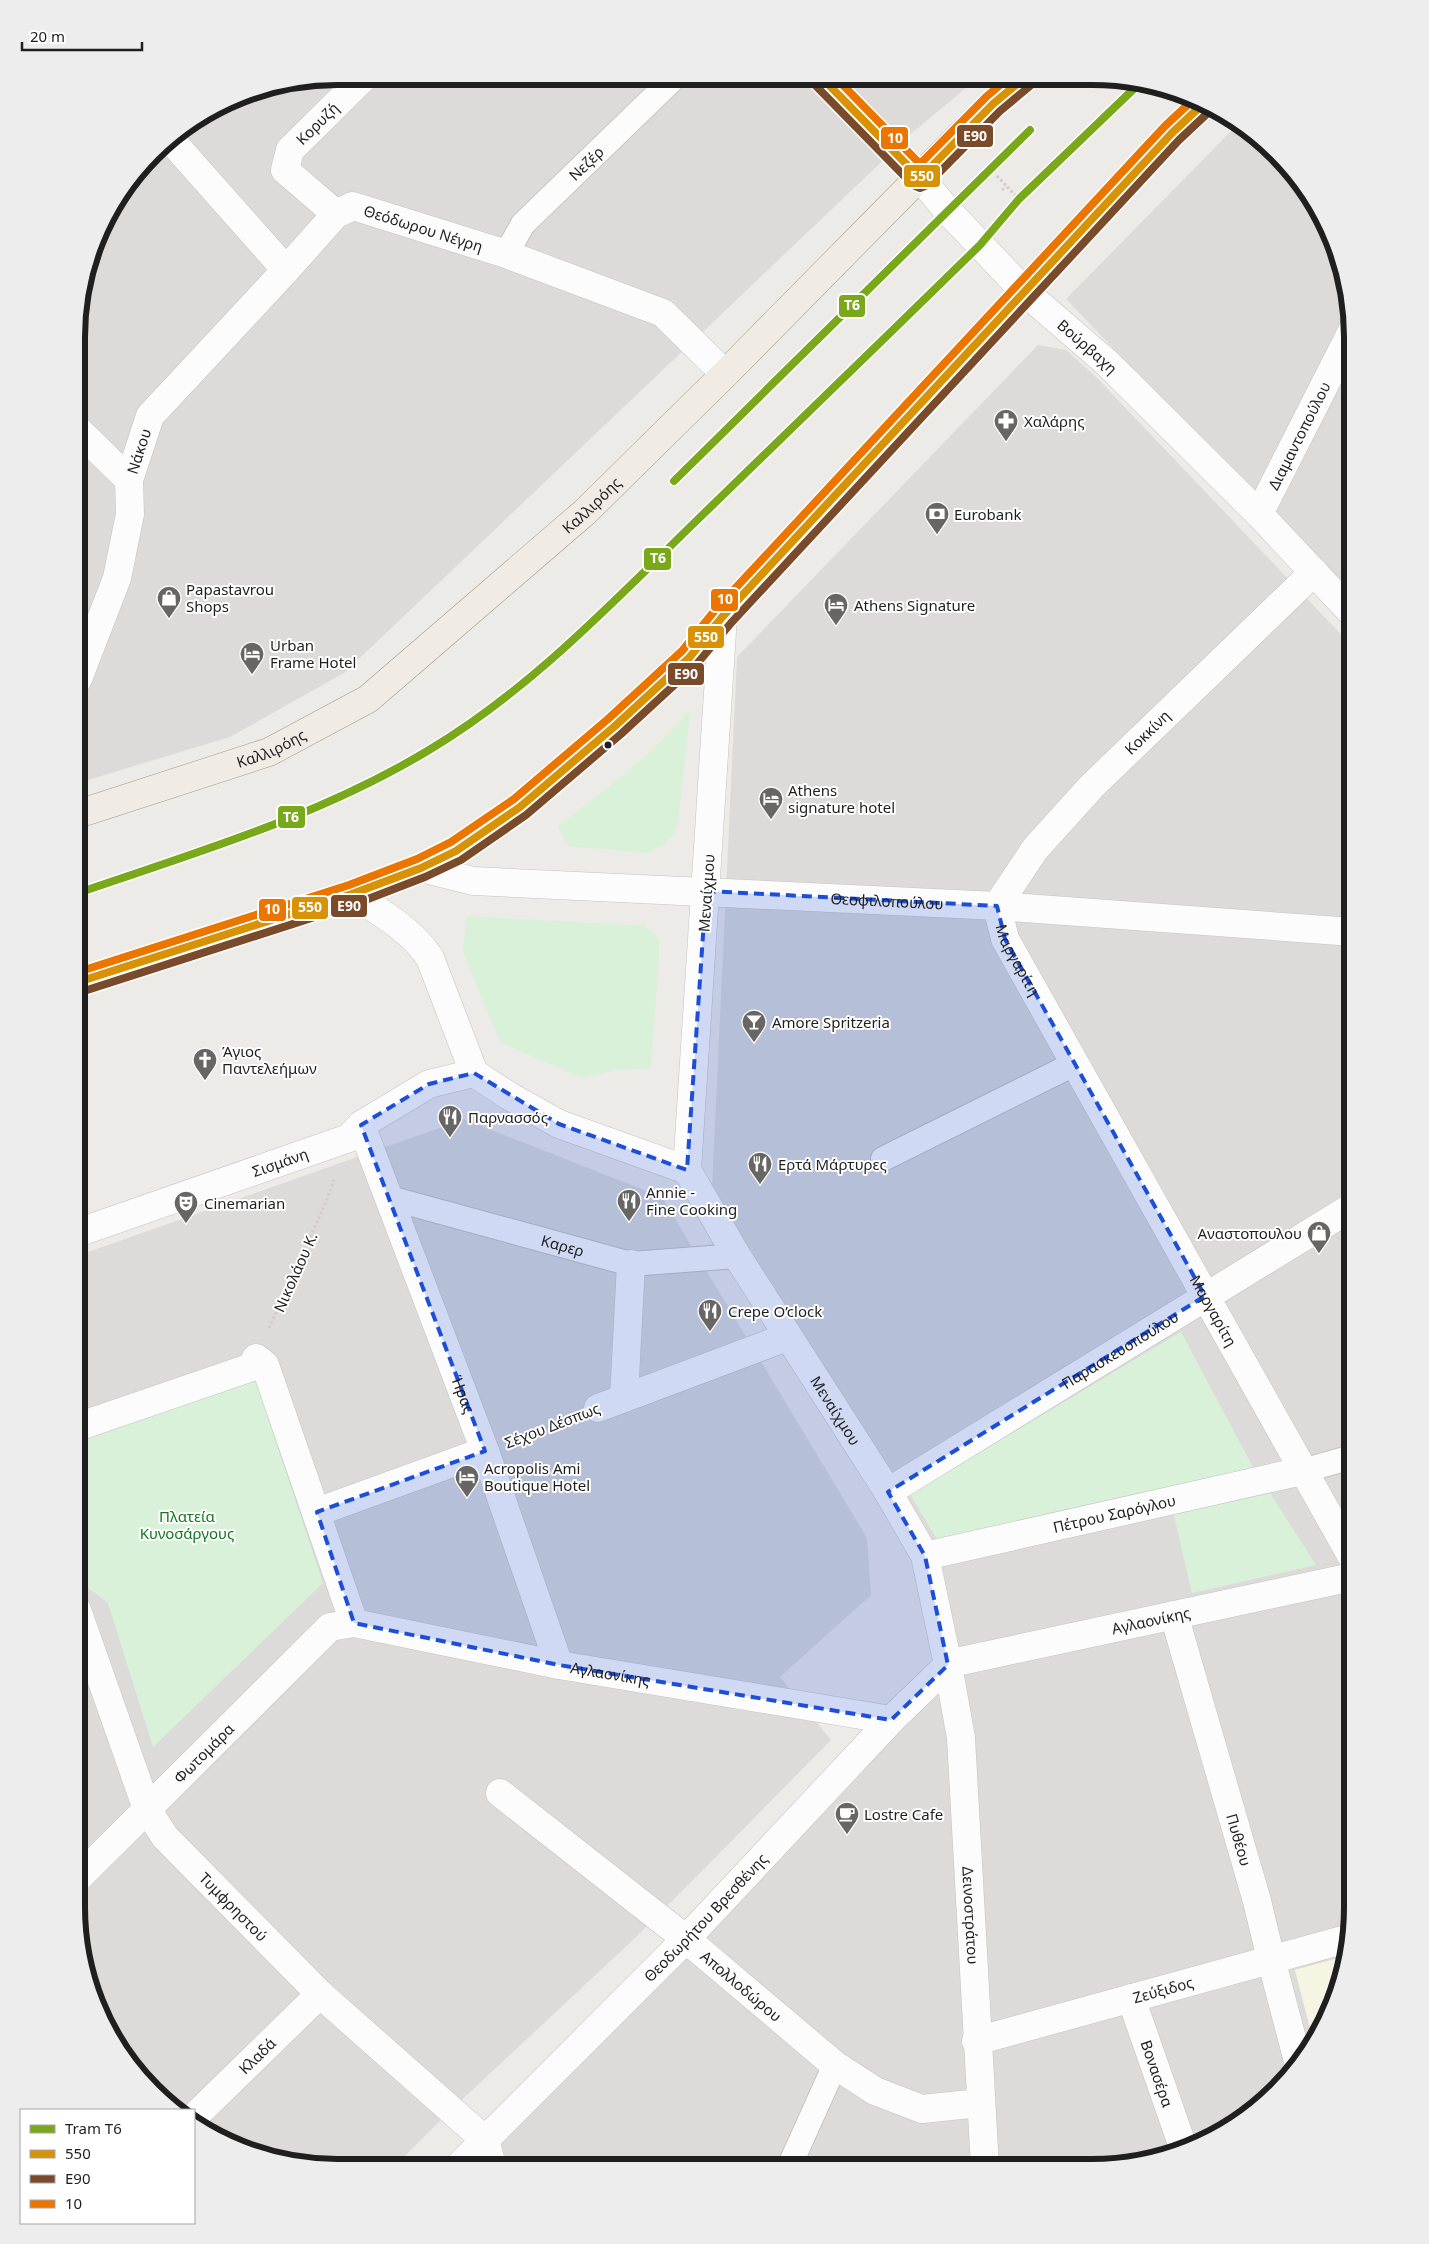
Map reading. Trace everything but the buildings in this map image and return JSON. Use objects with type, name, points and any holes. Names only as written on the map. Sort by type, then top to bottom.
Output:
[{"type":"main road","name":"Καλλιρόης","points":[[85,812],[269,752],[368,699],[585,512],[993,104],[1016,85]]},
{"type":"main road","points":[[85,980],[352,894],[421,868],[480,836],[520,807],[615,726],[688,658],[723,616],[1172,133],[1198,108]]},
{"type":"street","name":"Κορυζή","points":[[336,214],[285,170],[290,150],[356,85]]},
{"type":"street","name":"Βούρβαχη","points":[[829,85],[920,178],[947,210],[1025,292],[1106,362],[1259,514],[1344,604]]},
{"type":"street","points":[[175,144],[286,270],[336,214]]},
{"type":"street","name":"Θεόδωρου Νέγρη","points":[[336,214],[353,206],[506,254],[663,313],[725,374]]},
{"type":"street","name":"Νάκου","points":[[85,661],[117,578],[130,514],[129,480],[150,416],[286,270]]},
{"type":"street","name":"Διαμαντοπούλου","points":[[1259,514],[1344,347]]},
{"type":"street","points":[[85,437],[129,480]]},
{"type":"street","name":"Κοκκίνη","points":[[997,906],[1035,849],[1091,787],[1314,572]]},
{"type":"street","name":"Μεναίχμου","points":[[723,616],[688,1170],[737,1256],[787,1337],[888,1492],[925,1556],[948,1665]]},
{"type":"street","name":"Θεοφιλοπούλου","points":[[421,868],[473,881],[997,906],[1344,931]]},
{"type":"street","points":[[352,894],[414,936],[425,950],[430,958],[474,1073],[508,1096],[559,1124],[688,1170]]},
{"type":"street","name":"Μαργαρίτη","points":[[997,906],[1005,939],[1344,1543]]},
{"type":"street","name":"Σισμάνη","points":[[85,1230],[349,1138],[361,1125],[429,1084],[474,1073]]},
{"type":"street","name":"Ήρας","points":[[361,1125],[485,1451],[559,1665]]},
{"type":"street","name":"Παρασκευοπούλου","points":[[888,1492],[1344,1212]]},
{"type":"street","points":[[624,1398],[631,1264]]},
{"type":"street","name":"Σέχου Δέσπως","points":[[598,1408],[787,1337]]},
{"type":"street","points":[[85,1424],[252,1367],[256,1358],[265,1365],[317,1512],[342,1625]]},
{"type":"street","name":"Σέχου Δέσπως","points":[[317,1512],[485,1451]]},
{"type":"street","name":"Πέτρου Σαρόγλου","points":[[925,1556],[1302,1470]]},
{"type":"street","name":"Αγλαονίκης","points":[[948,1665],[961,1660],[1174,1614],[1344,1580]]},
{"type":"street","name":"Πυθέου","points":[[1174,1614],[1257,1901],[1296,2055]]},
{"type":"street","name":"Αγλαονίκης","points":[[342,1625],[559,1665],[891,1720]]},
{"type":"street","name":"Φωτομάρα","points":[[85,1871],[147,1809],[342,1625]]},
{"type":"street","name":"Τυμφρηστού","points":[[85,1633],[147,1809],[165,1837],[320,1994],[485,2140]]},
{"type":"street","name":"Θεοδωρήτου Βρεσθένης","points":[[466,2159],[686,1939],[891,1720],[948,1665]]},
{"type":"street","name":"Δεινοστράτου","points":[[948,1665],[961,1738],[976,2041],[984,2159]]},
{"type":"street","name":"Απολλοδώρου","points":[[500,1793],[686,1939],[835,2065],[875,2091],[922,2109],[980,2103]]},
{"type":"street","name":"Ζεύξιδος","points":[[976,2041],[1342,1940]]},
{"type":"street","name":"Κλαδά","points":[[195,2116],[320,1994]]},
{"type":"street","name":"Βονασέρα","points":[[1131,1998],[1181,2143]]},
{"type":"street","points":[[485,2140],[490,2159]]},
{"type":"lane","name":"Νεζέρ","points":[[506,254],[523,224],[667,85]]},
{"type":"lane","points":[[883,1159],[1074,1064]]},
{"type":"lane","name":"Καρερ","points":[[390,1198],[631,1264],[737,1256]]},
{"type":"lane","points":[[1302,1470],[1344,1459]]},
{"type":"lane","points":[[793,2159],[835,2065]]},
{"type":"path","points":[[997,176],[1015,195]]},
{"type":"path","points":[[1002,190],[1006,186]]},
{"type":"path","name":"Νικολάου K.","points":[[256,1358],[332,1185]]},
{"type":"path","name":"Σέχου Δέσπως","points":[[485,1451],[598,1408]]},
{"type":"highlighted area","points":[[706,891],[997,906],[1005,939],[1205,1296],[888,1492],[925,1556],[948,1665],[891,1720],[559,1665],[354,1623],[317,1512],[485,1451],[361,1125],[429,1084],[474,1073],[559,1124],[687,1170]]},
{"type":"shaded area","points":[[337,85],[970,85],[913,132],[344,673],[230,737],[85,781],[85,337],[87,304],[98,256],[111,225],[127,197],[147,171],[171,147],[197,127],[240,104],[256,98],[304,87]]},
{"type":"shaded area","points":[[1234,128],[1258,147],[1282,171],[1302,197],[1325,240],[1331,256],[1342,304],[1344,337],[1344,590],[1066,299]]},
{"type":"shaded area","points":[[1038,345],[1066,350],[1097,378],[1344,638],[1344,1573],[946,1657],[901,1517],[712,1187],[737,657]]},
{"type":"shaded area","points":[[453,1115],[662,1197],[867,1538],[871,1595],[780,1677],[831,1740],[634,1939],[452,2109],[402,2159],[304,2157],[256,2146],[240,2140],[197,2117],[195,2115],[195,2109],[187,2109],[171,2097],[147,2073],[127,2047],[104,2004],[90,1956],[85,1907],[85,1253],[445,1126]]},
{"type":"shaded area","points":[[1344,1587],[1344,1907],[1342,1940],[1338,1958],[1295,1970],[1311,2031],[1302,2047],[1282,2073],[1258,2097],[1232,2117],[1204,2133],[1173,2146],[1125,2157],[1092,2159],[477,2159],[961,1669]]},
{"type":"shaded area","points":[[1338,1958],[1325,2004],[1311,2031],[1295,1970]]},
{"type":"green space","points":[[690,710],[678,824],[672,837],[662,846],[648,853],[568,846],[558,826],[644,757]]},
{"type":"green space","points":[[466,916],[645,926],[659,939],[651,1068],[615,1070],[582,1078],[500,1042],[463,952]]},
{"type":"green space","points":[[1181,1332],[1255,1471],[939,1543],[910,1494]]},
{"type":"green space","name":"Πλατεία Κυνοσάργους","points":[[255,1380],[323,1583],[153,1747],[108,1603],[85,1586],[85,1436]]},
{"type":"green space","points":[[1270,1493],[1316,1565],[1192,1593],[1173,1512]]},
{"type":"tram line","name":"Τ6","points":[[85,891],[257,831],[345,794],[429,750],[465,727],[500,701],[534,674],[598,616],[980,245],[1019,199],[1134,89]]},
{"type":"tram line","name":"Τ6","points":[[674,481],[1030,130]]},
{"type":"transit line","name":"Ε90","points":[[815,85],[913,185],[920,188],[927,185],[1000,111],[1030,86]]},
{"type":"transit line","name":"550","points":[[829,85],[920,178],[993,104],[1016,85]]},
{"type":"transit line","name":"10","points":[[843,85],[920,164],[1000,85]]},
{"type":"transit line","name":"10","points":[[85,970],[349,885],[417,859],[451,842],[514,799],[608,719],[682,651],[716,609],[1165,126],[1189,104]]},
{"type":"transit line","name":"550","points":[[85,980],[352,894],[421,868],[456,851],[520,807],[615,726],[689,658],[723,616],[1172,133],[1198,108]]},
{"type":"transit line","name":"Ε90","points":[[85,991],[355,904],[425,877],[461,860],[526,815],[621,734],[696,665],[731,623],[1179,140],[1208,113]]},
{"type":"place","name":"Χαλάρης","points":[[1006,442]]},
{"type":"place","name":"Eurobank","points":[[937,535]]},
{"type":"place","name":"Papastavrou Shops","points":[[169,619]]},
{"type":"place","name":"Athens Signature","points":[[836,626]]},
{"type":"place","name":"Urban Frame Hotel","points":[[252,675]]},
{"type":"place","name":"Athens signature hotel","points":[[771,820]]},
{"type":"place","name":"Amore Spritzeria","points":[[754,1043]]},
{"type":"place","name":"Άγιος Παντελεήμων","points":[[205,1081]]},
{"type":"place","name":"Παρνασσός","points":[[450,1138]]},
{"type":"place","name":"Ερτά Μάρτυρες","points":[[760,1185]]},
{"type":"place","name":"Annie - Fine Cooking","points":[[629,1222]]},
{"type":"place","name":"Cinemarian","points":[[186,1224]]},
{"type":"place","name":"Αναστοπουλου","points":[[1319,1254]]},
{"type":"place","name":"Crepe O’clock","points":[[710,1332]]},
{"type":"place","name":"Acropolis Ami Boutique Hotel","points":[[467,1498]]},
{"type":"place","name":"Lostre Cafe","points":[[847,1835]]}]
